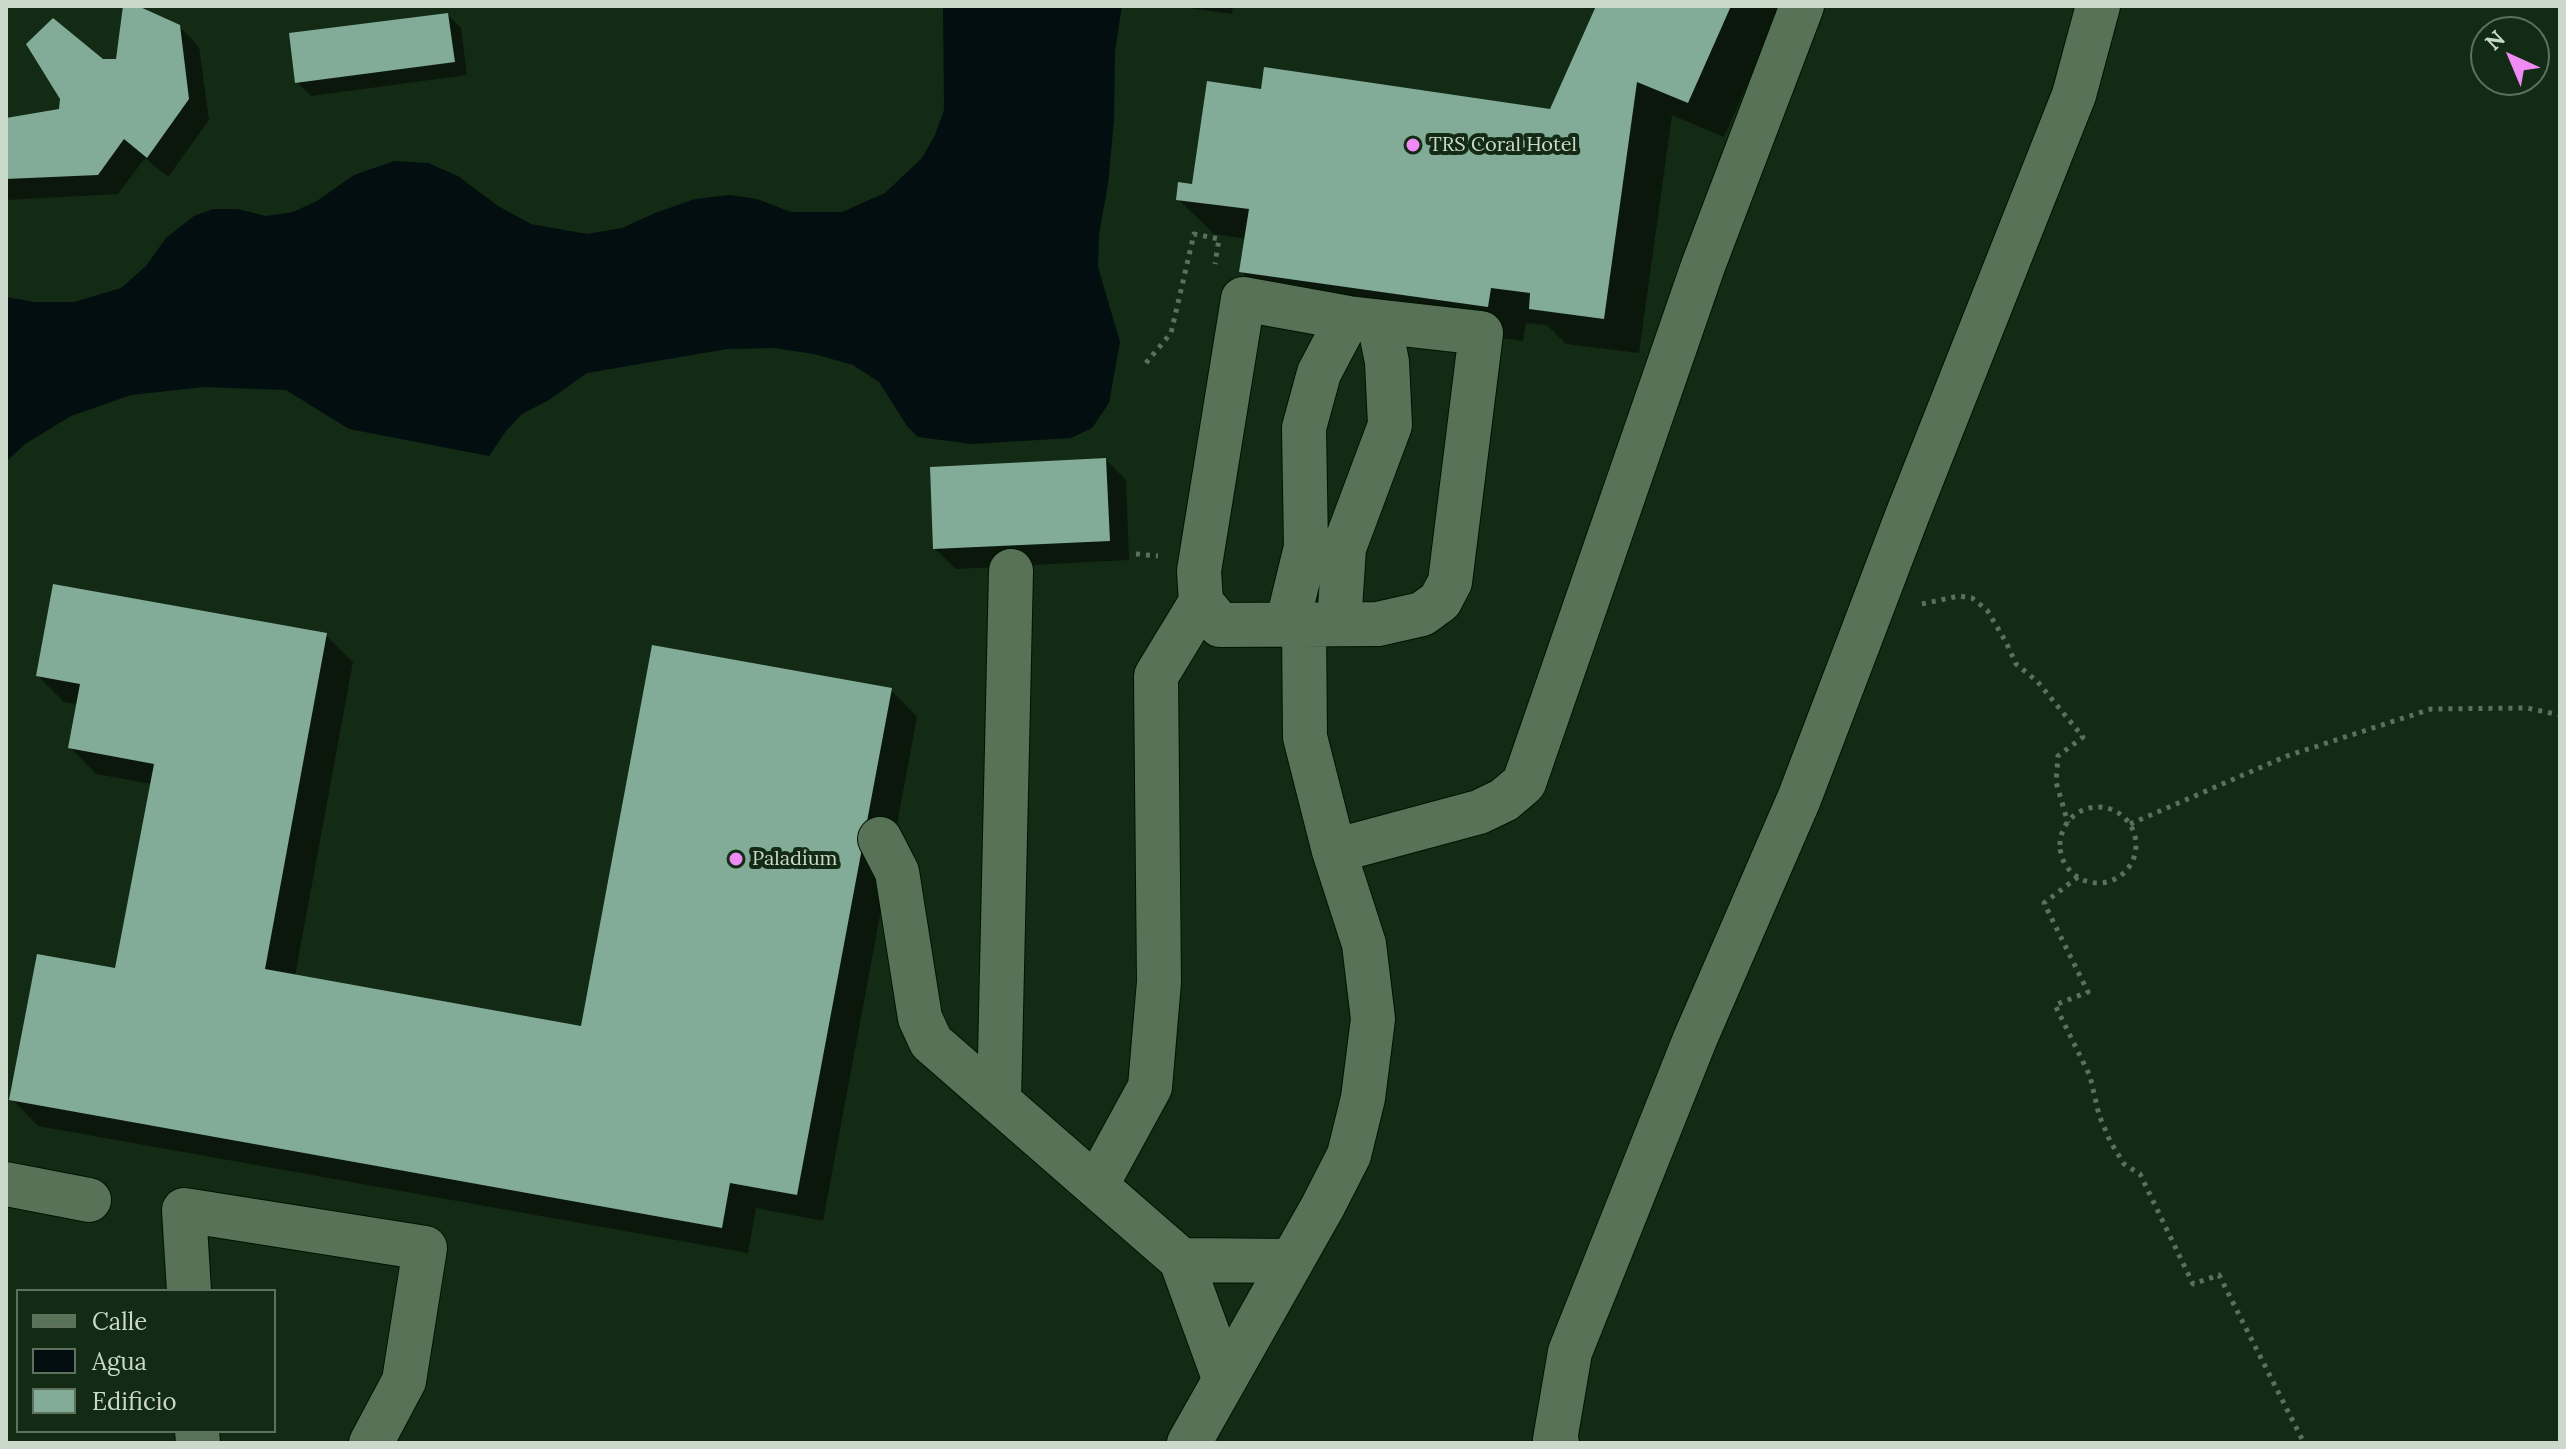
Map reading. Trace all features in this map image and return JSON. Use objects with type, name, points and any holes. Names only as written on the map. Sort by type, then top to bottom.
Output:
[{"type":"lane","points":[[1334,851],[1479,812],[1504,800],[1524,783],[1703,266],[1802,6]]},
{"type":"lane","points":[[1557,1443],[1555,1440],[1570,1352],[1695,1039],[1799,799],[2074,95],[2098,6]]},
{"type":"lane","points":[[1096,1186],[1150,1087],[1159,982],[1156,676],[1201,602],[1199,571],[1243,299],[1363,320],[1481,333],[1450,582],[1440,601],[1422,614],[1378,624],[1310,625],[1220,625],[1201,602]]},
{"type":"lane","points":[[1310,625],[1344,548],[1390,425],[1387,362],[1363,320]]},
{"type":"lane","points":[[1189,1443],[1349,1155],[1363,1098],[1373,1019],[1364,944],[1334,851],[1305,737],[1310,625],[1304,428],[1319,373],[1363,320]]},
{"type":"lane","points":[[999,1101],[1011,571]]},
{"type":"lane","points":[[880,839],[897,872],[920,1018],[931,1042],[1181,1260],[1224,1378]]},
{"type":"lane","points":[[6,1184],[89,1200]]},
{"type":"lane","points":[[189,1289],[184,1210],[425,1248],[404,1381],[371,1443]]},
{"type":"lane","points":[[1181,1260],[1292,1261]]},
{"type":"path","points":[[1869,615],[1890,614],[1959,596],[1972,598],[1987,610],[2016,664],[2037,681],[2083,737],[2058,756],[2056,782],[2068,823]]},
{"type":"path","points":[[2130,824],[2287,756],[2431,709],[2527,708],[2560,715]]},
{"type":"path","points":[[2100,807],[2122,816],[2130,824],[2136,849],[2125,872],[2102,883],[2090,882],[2068,869],[2060,846],[2068,823],[2088,809],[2100,807]]},
{"type":"path","points":[[2078,877],[2044,903],[2088,992],[2055,1005],[2090,1076],[2099,1115],[2110,1141],[2124,1164],[2140,1174],[2193,1284],[2219,1275],[2304,1443]]},
{"type":"water","points":[[943,6],[1122,6],[1115,51],[1114,120],[1108,184],[1099,234],[1098,267],[1120,342],[1109,403],[1092,428],[1071,438],[972,444],[918,437],[907,426],[879,382],[853,365],[814,354],[774,348],[727,349],[587,373],[549,400],[522,414],[489,456],[349,429],[286,390],[204,387],[131,395],[71,416],[25,444],[6,462],[6,297],[35,302],[74,302],[121,288],[146,266],[166,238],[194,216],[213,209],[238,209],[266,216],[293,212],[317,201],[354,175],[394,161],[428,163],[458,176],[498,206],[531,224],[587,234],[622,228],[695,199],[729,195],[757,199],[791,212],[842,212],[885,193],[922,158],[935,135],[944,110]]},
{"type":"building","points":[[123,6],[138,6],[180,25],[189,99],[147,158],[124,139],[98,175],[6,179],[6,118],[59,109],[60,99],[26,44],[53,18],[103,59],[116,59]]},
{"type":"building","name":"TRS Coral Hotel","points":[[1596,6],[1731,6],[1688,103],[1637,82],[1604,319],[1529,309],[1530,293],[1491,288],[1488,307],[1239,272],[1249,209],[1176,200],[1178,182],[1192,184],[1207,81],[1261,89],[1264,67],[1550,109]]},
{"type":"building","points":[[448,13],[455,62],[295,83],[289,33]]},
{"type":"building","points":[[1106,458],[1110,541],[933,549],[930,467]]},
{"type":"building","name":"Paladium","points":[[53,584],[327,633],[265,969],[581,1026],[652,645],[892,688],[797,1195],[730,1183],[722,1228],[9,1100],[37,954],[115,968],[154,764],[68,748],[80,684],[36,676]]},
{"type":"place","name":"TRS Coral Hotel","points":[[1413,145]]},
{"type":"place","name":"Paladium","points":[[736,859]]}]
